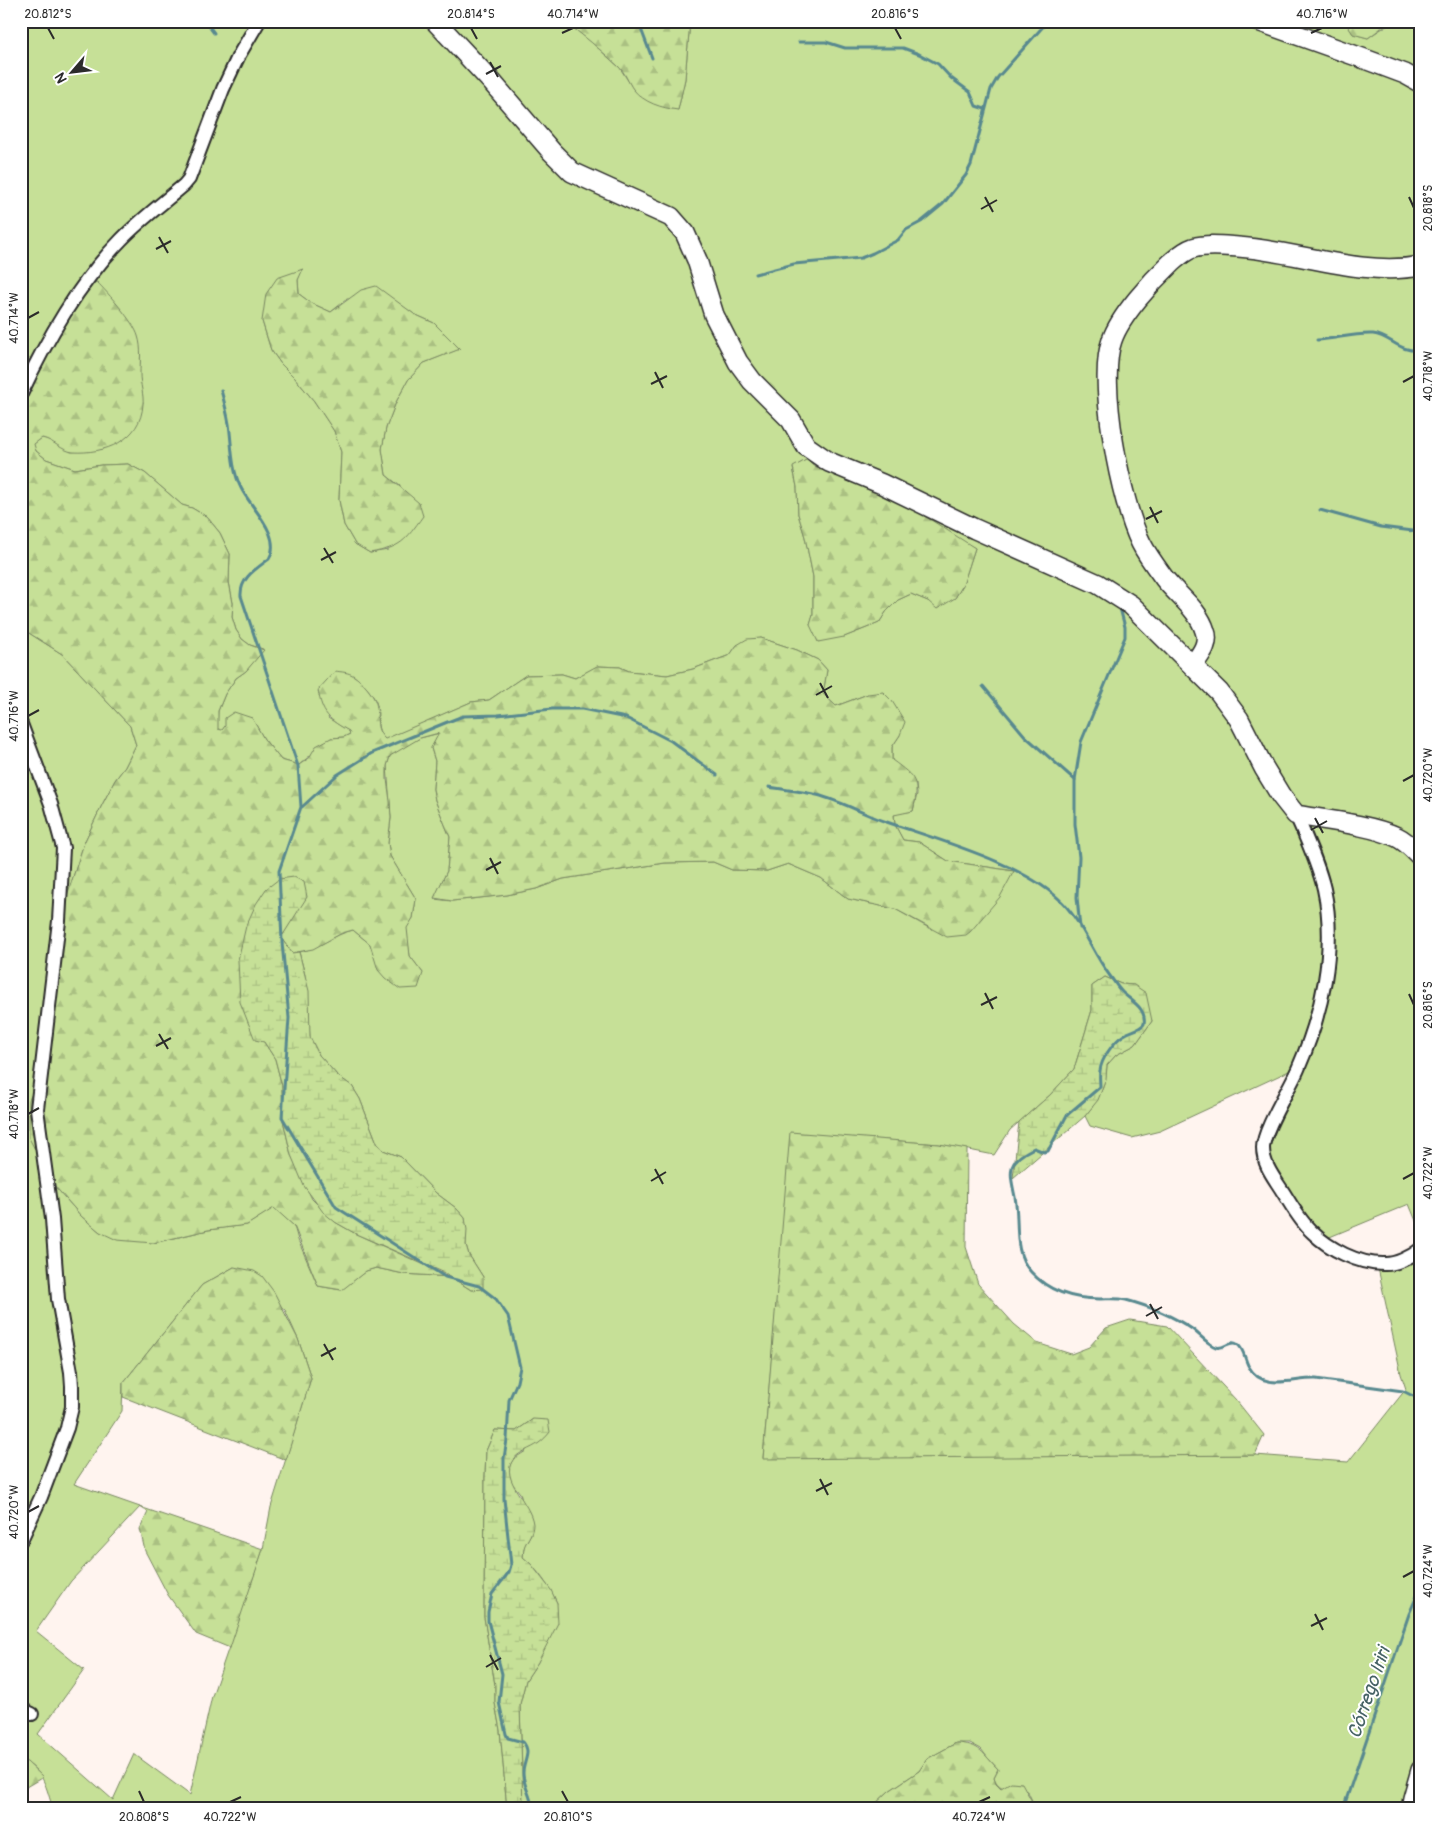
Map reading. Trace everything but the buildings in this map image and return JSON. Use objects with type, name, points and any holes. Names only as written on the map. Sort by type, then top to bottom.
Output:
[{"type":"street","points":[[21,394],[50,337],[76,296],[98,267],[125,236],[184,186],[189,179],[223,89],[239,55],[259,21]]},
{"type":"street","points":[[435,21],[572,172],[671,217],[685,233],[697,260],[714,314],[738,362],[752,381],[791,420],[806,446],[829,462],[882,484],[975,530],[1098,584],[1131,606],[1219,692],[1239,719],[1264,768],[1296,815],[1308,842],[1324,888],[1328,918],[1329,950],[1323,991],[1311,1036],[1298,1070],[1264,1140],[1265,1161],[1272,1175],[1306,1226],[1336,1250],[1369,1263],[1384,1265],[1398,1261],[1421,1249]]},
{"type":"street","points":[[1258,21],[1405,74],[1421,83]]},
{"type":"street","points":[[1193,665],[1205,648],[1207,638],[1205,630],[1186,602],[1164,578],[1141,542],[1128,509],[1119,474],[1108,390],[1108,355],[1112,339],[1122,320],[1143,294],[1180,255],[1192,248],[1209,245],[1264,249],[1326,262],[1379,269],[1404,269],[1421,266]]},
{"type":"street","points":[[21,724],[51,804],[63,848],[59,921],[37,1108],[52,1219],[58,1299],[72,1386],[72,1406],[68,1428],[42,1497],[21,1540]]},
{"type":"street","points":[[1296,815],[1396,836],[1409,844],[1421,857]]},
{"type":"street","points":[[1412,1809],[1421,1770]]},
{"type":"green space","points":[[21,21],[564,21],[589,40],[620,68],[634,90],[678,110],[685,79],[690,21],[1345,21],[1353,34],[1368,38],[1393,24],[1404,21],[1421,21],[1421,1233],[1409,1204],[1320,1241],[1264,1167],[1265,1135],[1289,1071],[1160,1131],[1132,1138],[1090,1126],[1085,1116],[1101,1092],[1107,1065],[1116,1055],[1135,1045],[1152,1021],[1134,985],[1121,984],[1105,977],[1092,986],[1092,1010],[1074,1069],[1050,1095],[1010,1130],[994,1155],[939,1144],[791,1133],[763,1458],[1255,1455],[1348,1462],[1406,1389],[1378,1268],[1421,1250],[1421,1809],[1036,1809],[1028,1792],[1003,1788],[996,1782],[994,1777],[998,1769],[981,1749],[970,1743],[956,1743],[927,1759],[919,1771],[889,1791],[870,1809],[523,1809],[520,1704],[526,1680],[538,1662],[557,1603],[543,1578],[523,1557],[524,1546],[531,1534],[520,1493],[511,1482],[508,1470],[513,1459],[526,1451],[533,1419],[516,1431],[495,1430],[486,1451],[484,1617],[495,1685],[495,1703],[500,1730],[507,1809],[53,1809],[43,1780],[35,1769],[21,1760],[21,628],[62,654],[130,726],[136,745],[125,767],[115,780],[84,843],[65,902],[50,1023],[51,1046],[43,1068],[53,1184],[81,1216],[100,1232],[154,1243],[208,1230],[247,1225],[274,1207],[294,1226],[318,1286],[341,1290],[366,1271],[376,1268],[404,1274],[451,1277],[471,1290],[483,1277],[469,1255],[466,1245],[465,1218],[456,1208],[436,1193],[401,1157],[383,1150],[377,1143],[360,1099],[352,1086],[337,1075],[319,1055],[310,1037],[305,975],[299,952],[314,948],[353,930],[370,944],[373,952],[423,973],[410,956],[406,928],[413,918],[416,899],[390,856],[388,843],[391,818],[387,766],[390,756],[397,750],[420,738],[440,733],[431,748],[435,761],[433,789],[435,800],[450,837],[447,871],[434,899],[452,901],[507,895],[536,889],[563,879],[665,863],[713,862],[732,870],[767,871],[788,864],[821,878],[848,899],[895,909],[929,928],[970,932],[1014,871],[948,861],[919,842],[903,840],[895,825],[894,814],[913,811],[917,794],[916,784],[892,760],[892,747],[900,735],[868,694],[836,706],[823,694],[827,670],[818,660],[797,650],[761,638],[737,645],[730,655],[693,669],[667,675],[629,671],[620,667],[598,666],[575,678],[562,674],[526,675],[489,700],[471,702],[385,740],[378,726],[376,702],[366,687],[353,675],[328,718],[349,731],[350,734],[344,737],[331,738],[299,765],[281,760],[264,739],[252,718],[225,726],[222,731],[217,729],[218,711],[225,694],[236,678],[246,671],[263,649],[250,645],[242,639],[236,630],[232,617],[233,603],[229,582],[230,554],[220,533],[207,517],[192,508],[182,505],[145,473],[128,464],[101,465],[75,469],[46,459],[36,451],[33,444],[42,438],[51,440],[71,452],[104,449],[143,403],[139,375],[140,362],[124,313],[115,303],[21,395]],"holes":[[[302,269],[298,280],[299,294],[311,303],[331,312],[347,299],[395,301],[414,314],[434,323],[459,349],[424,363],[408,380],[396,402],[386,428],[382,449],[386,475],[400,486],[388,550],[370,553],[355,544],[344,525],[339,500],[341,452],[334,431],[314,401],[271,350],[262,321]],[[806,460],[975,548],[963,585],[955,598],[928,601],[911,594],[898,600],[886,612],[879,623],[844,637],[810,625],[813,616],[813,577],[798,514],[797,487],[793,468]],[[234,1267],[285,1310],[298,1339],[311,1378],[271,1507],[263,1549],[212,1696],[190,1795],[134,1754],[113,1800],[38,1734],[84,1670],[36,1631],[71,1581],[140,1507],[74,1484],[122,1411],[123,1383],[202,1285]]]},
{"type":"green space","points":[[564,21],[690,21],[685,79],[678,110],[660,106],[642,98],[633,89],[618,66]]},
{"type":"green space","points":[[1396,21],[1384,26],[1368,38],[1353,34],[1345,22]]},
{"type":"green space","points":[[303,269],[298,280],[299,294],[311,303],[331,312],[361,290],[376,286],[414,314],[434,323],[460,349],[424,363],[408,380],[396,402],[386,428],[382,449],[386,475],[419,503],[423,516],[402,542],[381,551],[370,553],[355,544],[344,525],[339,500],[341,452],[334,431],[314,401],[271,350],[262,321],[266,294],[277,278]]},
{"type":"green space","points":[[97,282],[114,300],[136,330],[138,336],[143,401],[141,417],[136,427],[119,443],[97,451],[73,452],[42,438],[34,444],[36,451],[46,459],[75,469],[101,465],[128,464],[145,473],[182,505],[192,508],[207,517],[220,533],[230,554],[229,582],[233,603],[232,617],[236,630],[242,639],[250,645],[264,650],[246,671],[236,678],[225,694],[218,711],[218,729],[222,730],[225,726],[225,718],[234,712],[252,718],[264,739],[281,760],[299,765],[309,758],[316,746],[331,738],[344,737],[350,734],[349,731],[331,720],[324,711],[318,690],[335,671],[352,675],[370,692],[376,703],[379,730],[385,739],[471,702],[489,700],[526,675],[562,674],[575,678],[597,666],[620,667],[629,671],[667,675],[693,669],[730,655],[737,645],[747,639],[761,638],[797,650],[818,660],[827,670],[823,694],[836,706],[868,694],[883,692],[892,701],[905,722],[900,735],[892,747],[892,760],[911,776],[916,786],[913,811],[894,815],[895,825],[903,840],[919,842],[948,861],[1014,871],[1000,897],[970,932],[966,935],[947,937],[895,909],[848,899],[821,878],[788,864],[767,871],[732,870],[713,862],[665,863],[563,879],[536,889],[507,895],[452,901],[434,898],[447,871],[450,837],[435,800],[433,789],[435,761],[431,748],[439,733],[420,738],[390,756],[387,766],[391,818],[388,843],[390,856],[416,899],[413,918],[407,928],[410,956],[423,973],[418,988],[400,989],[385,978],[378,970],[370,944],[353,930],[342,933],[313,949],[292,953],[281,938],[291,921],[279,879],[264,1042],[275,1059],[282,1086],[283,1120],[291,1155],[312,1199],[335,1222],[356,1234],[451,1277],[404,1274],[376,1268],[366,1271],[342,1290],[318,1286],[294,1226],[274,1208],[247,1225],[208,1230],[153,1243],[117,1240],[100,1232],[81,1216],[53,1184],[29,1138],[29,1100],[50,1054],[52,1041],[50,1023],[65,902],[84,843],[115,780],[125,767],[136,745],[130,726],[62,654],[21,628],[21,395],[82,286]]},
{"type":"green space","points":[[806,460],[821,470],[884,490],[975,548],[963,585],[955,598],[937,609],[928,601],[911,594],[898,600],[886,612],[879,623],[844,637],[818,642],[810,625],[813,615],[813,577],[798,514],[797,487],[793,467]]},
{"type":"green space","points":[[294,877],[304,882],[307,897],[281,938],[292,953],[299,952],[309,991],[310,1037],[319,1055],[337,1075],[352,1086],[360,1099],[377,1143],[383,1150],[401,1157],[436,1193],[456,1208],[465,1218],[467,1230],[466,1245],[469,1255],[483,1277],[483,1289],[471,1290],[445,1273],[356,1234],[335,1222],[323,1212],[304,1186],[291,1155],[283,1120],[282,1086],[275,1059],[264,1042],[255,1040],[240,1002],[238,960],[246,926],[256,904],[266,889],[279,879]]},
{"type":"green space","points":[[1105,977],[1121,984],[1134,985],[1146,993],[1152,1021],[1135,1045],[1116,1055],[1107,1065],[1106,1079],[1098,1100],[1085,1116],[1013,1178],[1019,1122],[1050,1095],[1074,1069],[1092,1010],[1092,986]]},
{"type":"green space","points":[[790,1132],[939,1144],[967,1149],[966,1247],[978,1284],[1014,1324],[1037,1343],[1071,1354],[1089,1347],[1106,1328],[1130,1320],[1167,1326],[1236,1400],[1264,1435],[1255,1455],[763,1459]]},
{"type":"green space","points":[[234,1267],[254,1271],[262,1276],[274,1292],[298,1339],[311,1378],[286,1460],[123,1397],[123,1383],[202,1285]]},
{"type":"green space","points":[[533,1419],[548,1420],[550,1432],[539,1443],[515,1457],[510,1467],[510,1475],[531,1516],[533,1524],[531,1533],[524,1546],[523,1557],[531,1564],[551,1590],[557,1603],[558,1623],[538,1662],[526,1680],[520,1704],[523,1809],[507,1809],[500,1730],[495,1703],[495,1685],[484,1617],[486,1451],[495,1430],[516,1431]]},
{"type":"green space","points":[[140,1507],[263,1549],[230,1648],[196,1634],[168,1595],[145,1551],[140,1529],[148,1512]]},
{"type":"green space","points":[[956,1743],[971,1745],[984,1754],[998,1769],[994,1777],[996,1783],[1001,1788],[1011,1782],[1022,1783],[1036,1809],[870,1809],[889,1791],[919,1771],[927,1759]]},
{"type":"green space","points":[[21,1760],[27,1762],[43,1777],[21,1790]]},
{"type":"waterway","points":[[205,21],[214,33]]},
{"type":"waterway","points":[[638,21],[652,58]]},
{"type":"waterway","points":[[755,274],[794,264],[861,258],[898,240],[906,230],[921,222],[943,204],[966,175],[971,165],[991,89],[998,77],[1048,21]]},
{"type":"waterway","points":[[799,42],[826,42],[845,48],[903,48],[938,64],[951,78],[970,92],[976,106],[985,109]]},
{"type":"waterway","points":[[1317,340],[1373,334],[1379,335],[1401,347],[1421,350]]},
{"type":"waterway","points":[[221,390],[238,480],[245,496],[264,522],[272,540],[272,550],[269,559],[254,570],[246,579],[241,590],[241,596],[298,766],[301,807],[279,871],[282,942],[289,1018],[282,1117],[336,1207],[445,1277],[479,1286],[496,1299],[508,1316],[520,1367],[517,1382],[509,1400],[504,1458],[504,1499],[511,1565],[509,1572],[492,1594],[488,1621],[502,1674],[499,1702],[506,1734],[508,1738],[523,1742],[527,1750],[523,1778],[531,1800],[532,1809]]},
{"type":"waterway","points":[[1320,510],[1381,527],[1421,532]]},
{"type":"waterway","points":[[1080,928],[1077,897],[1079,857],[1075,824],[1075,780],[1081,742],[1125,637],[1125,627],[1120,608]]},
{"type":"waterway","points":[[983,686],[1025,736],[1075,780]]},
{"type":"waterway","points":[[302,807],[337,775],[372,753],[445,723],[463,716],[498,715],[552,709],[582,709],[626,718],[671,741],[717,775]]},
{"type":"waterway","points":[[769,787],[834,800],[881,820],[978,854],[1026,876],[1046,889],[1070,911],[1117,986],[1141,1009],[1144,1024],[1116,1041],[1101,1066],[1100,1087],[1067,1115],[1048,1151],[1044,1152],[1034,1148],[1019,1157],[1012,1167],[1011,1173],[1021,1255],[1025,1264],[1038,1279],[1046,1285],[1071,1296],[1090,1299],[1123,1299],[1152,1308],[1185,1324],[1209,1344],[1219,1348],[1234,1343],[1241,1348],[1249,1367],[1255,1375],[1271,1382],[1316,1379],[1403,1391],[1421,1400]]},
{"type":"waterway","name":"Córrego Iriri","points":[[1343,1809],[1409,1614],[1421,1587]]}]
